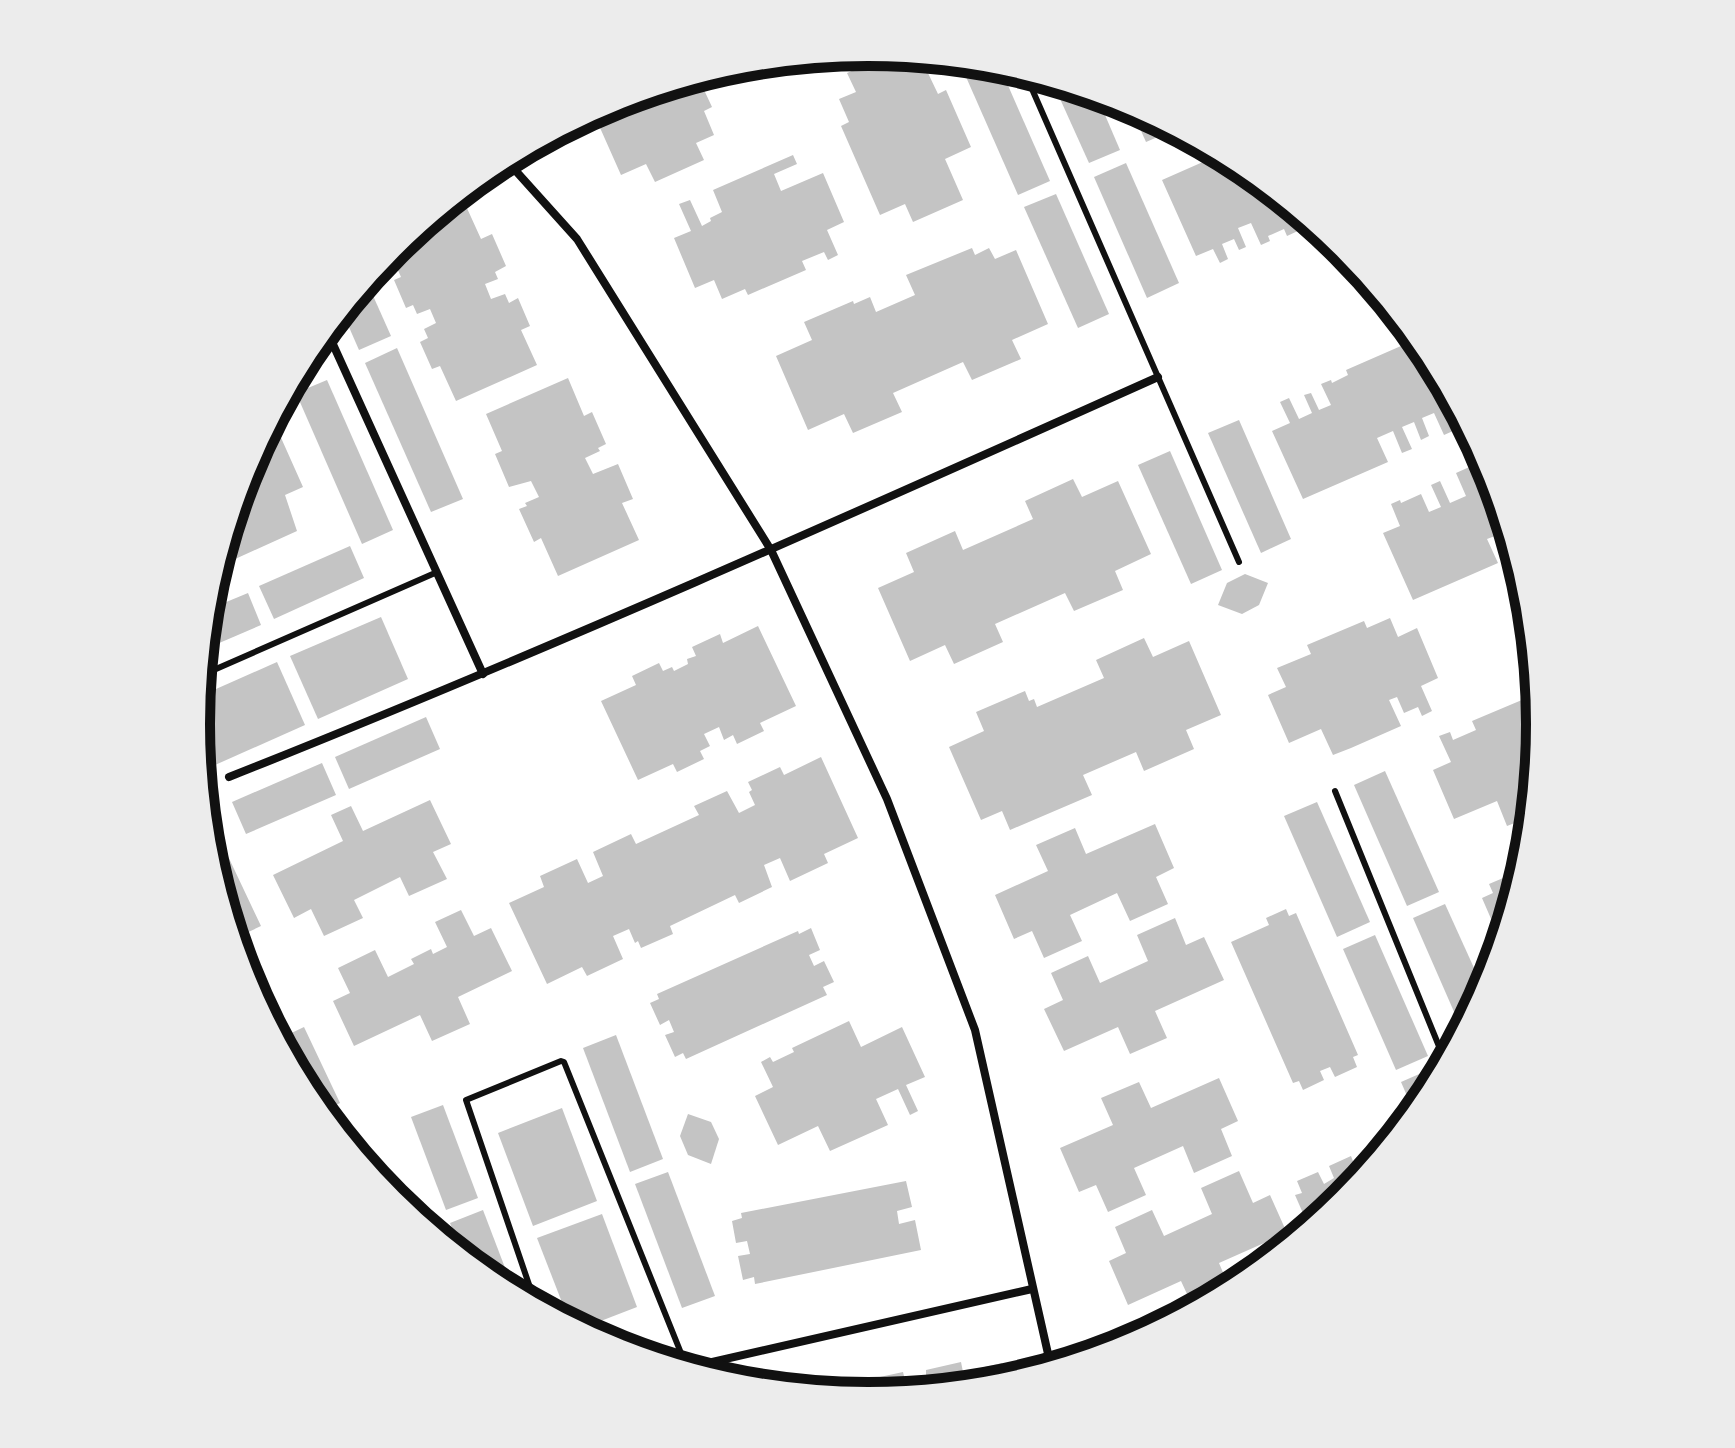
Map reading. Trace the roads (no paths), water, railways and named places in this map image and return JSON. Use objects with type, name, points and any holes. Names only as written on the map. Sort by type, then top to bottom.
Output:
[{"type":"street","points":[[514,169],[577,239],[771,550],[887,799],[975,1030],[1048,1357]]},
{"type":"street","points":[[332,342],[483,674]]},
{"type":"street","points":[[229,777],[483,674],[771,550],[1158,377]]},
{"type":"street","points":[[709,1363],[1032,1289]]},
{"type":"lane","points":[[1031,86],[1239,562]]},
{"type":"lane","points":[[212,671],[435,573]]},
{"type":"lane","points":[[1335,791],[1440,1048]]},
{"type":"lane","points":[[531,1289],[466,1100],[561,1061],[564,1062],[681,1355]]}]
